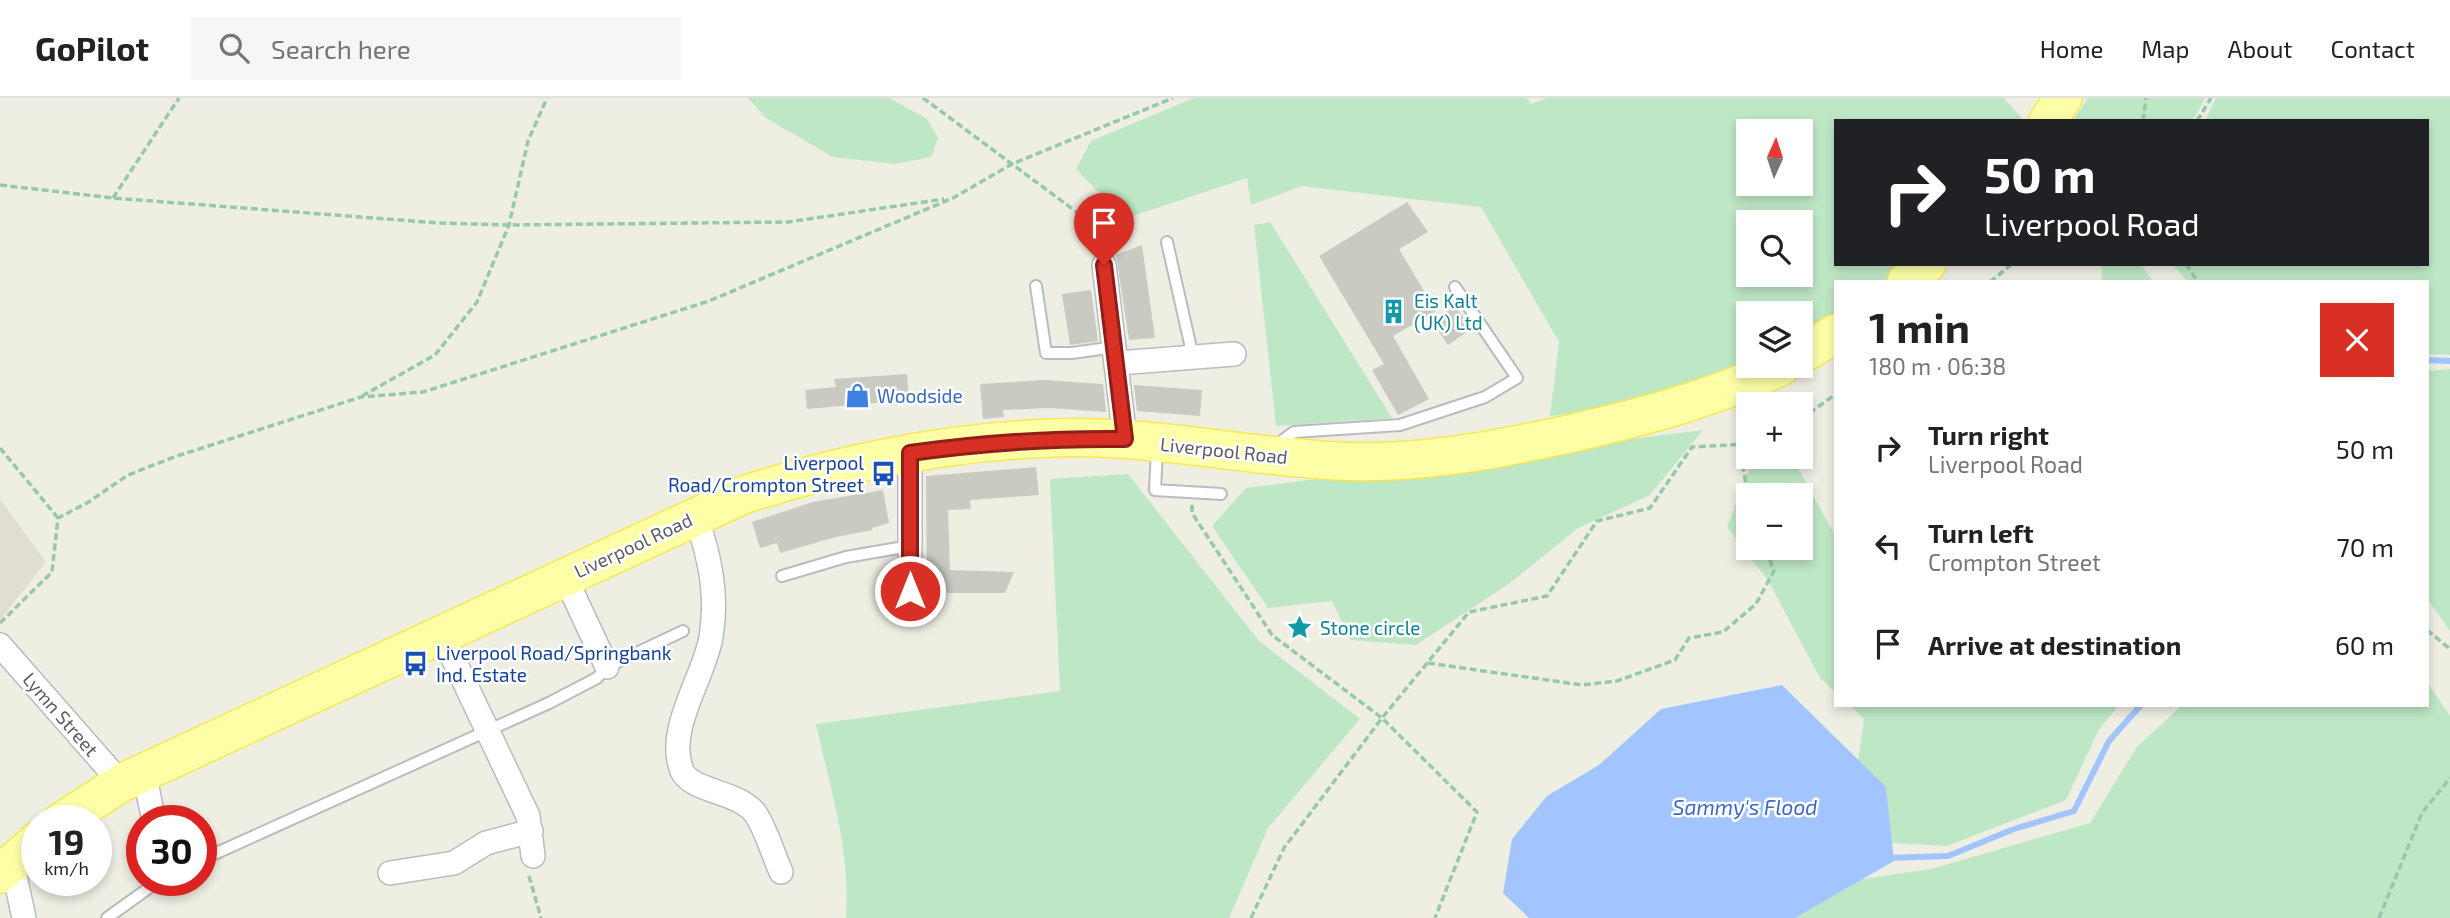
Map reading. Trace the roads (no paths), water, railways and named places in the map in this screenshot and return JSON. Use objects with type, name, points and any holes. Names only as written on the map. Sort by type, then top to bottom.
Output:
[{"type":"main road","points":[[2049,119],[2063,98]]},
{"type":"main road","points":[[1908,280],[1925,266]]},
{"type":"main road","points":[[1813,347],[1834,334]]},
{"type":"main road","name":"Liverpool Road","points":[[88,805],[133,778],[696,516],[743,495],[800,477],[910,453],[983,442],[1053,438],[1141,441],[1361,461],[1427,459],[1468,454],[1652,414],[1756,378]]},
{"type":"main road","points":[[4,870],[21,855]]},
{"type":"street","points":[[1104,265],[1117,355],[1141,441]]},
{"type":"street","points":[[1117,355],[1193,357],[1234,354]]},
{"type":"street","points":[[910,453],[910,591]]},
{"type":"street","points":[[696,516],[705,542],[715,596],[710,640],[677,740],[683,772],[694,782],[739,799],[755,813],[782,872]]},
{"type":"street","points":[[565,577],[607,667]]},
{"type":"street","points":[[442,635],[528,816],[533,856]]},
{"type":"street","name":"Lymn Street","points":[[0,645],[133,778]]},
{"type":"street","points":[[133,778],[146,805]]},
{"type":"street","points":[[390,873],[454,863],[486,843],[531,831]]},
{"type":"street","points":[[4,870],[16,881],[24,918]]},
{"type":"lane","points":[[1167,242],[1193,357]]},
{"type":"lane","points":[[1036,286],[1046,353],[1117,355]]},
{"type":"lane","points":[[1265,454],[1294,432],[1400,425],[1485,397],[1517,378],[1455,287]]},
{"type":"lane","points":[[1141,441],[1155,490],[1221,494]]},
{"type":"lane","points":[[782,576],[846,557],[910,546]]},
{"type":"lane","points":[[217,853],[488,730],[597,678],[607,667],[683,632]]},
{"type":"lane","points":[[107,918],[138,896]]},
{"type":"water","name":"Sammy's Flood","points":[[1782,685],[1886,787],[1894,861],[1795,918],[1529,918],[1503,893],[1512,839],[1547,796],[1599,765],[1661,709]]},
{"type":"waterway","points":[[2429,360],[2450,361]]},
{"type":"waterway","points":[[1885,858],[1948,856],[2014,829],[2074,811],[2109,741],[2139,707]]},
{"type":"place","name":"Eis Kalt (UK) Ltd","points":[[1394,311]]},
{"type":"place","name":"Woodside","points":[[857,395]]},
{"type":"place","name":"Liverpool Road/Crompton Street","points":[[884,473]]},
{"type":"place","name":"Stone circle","points":[[1300,627]]},
{"type":"place","name":"Liverpool Road/Springbank Ind. Estate","points":[[416,663]]}]
